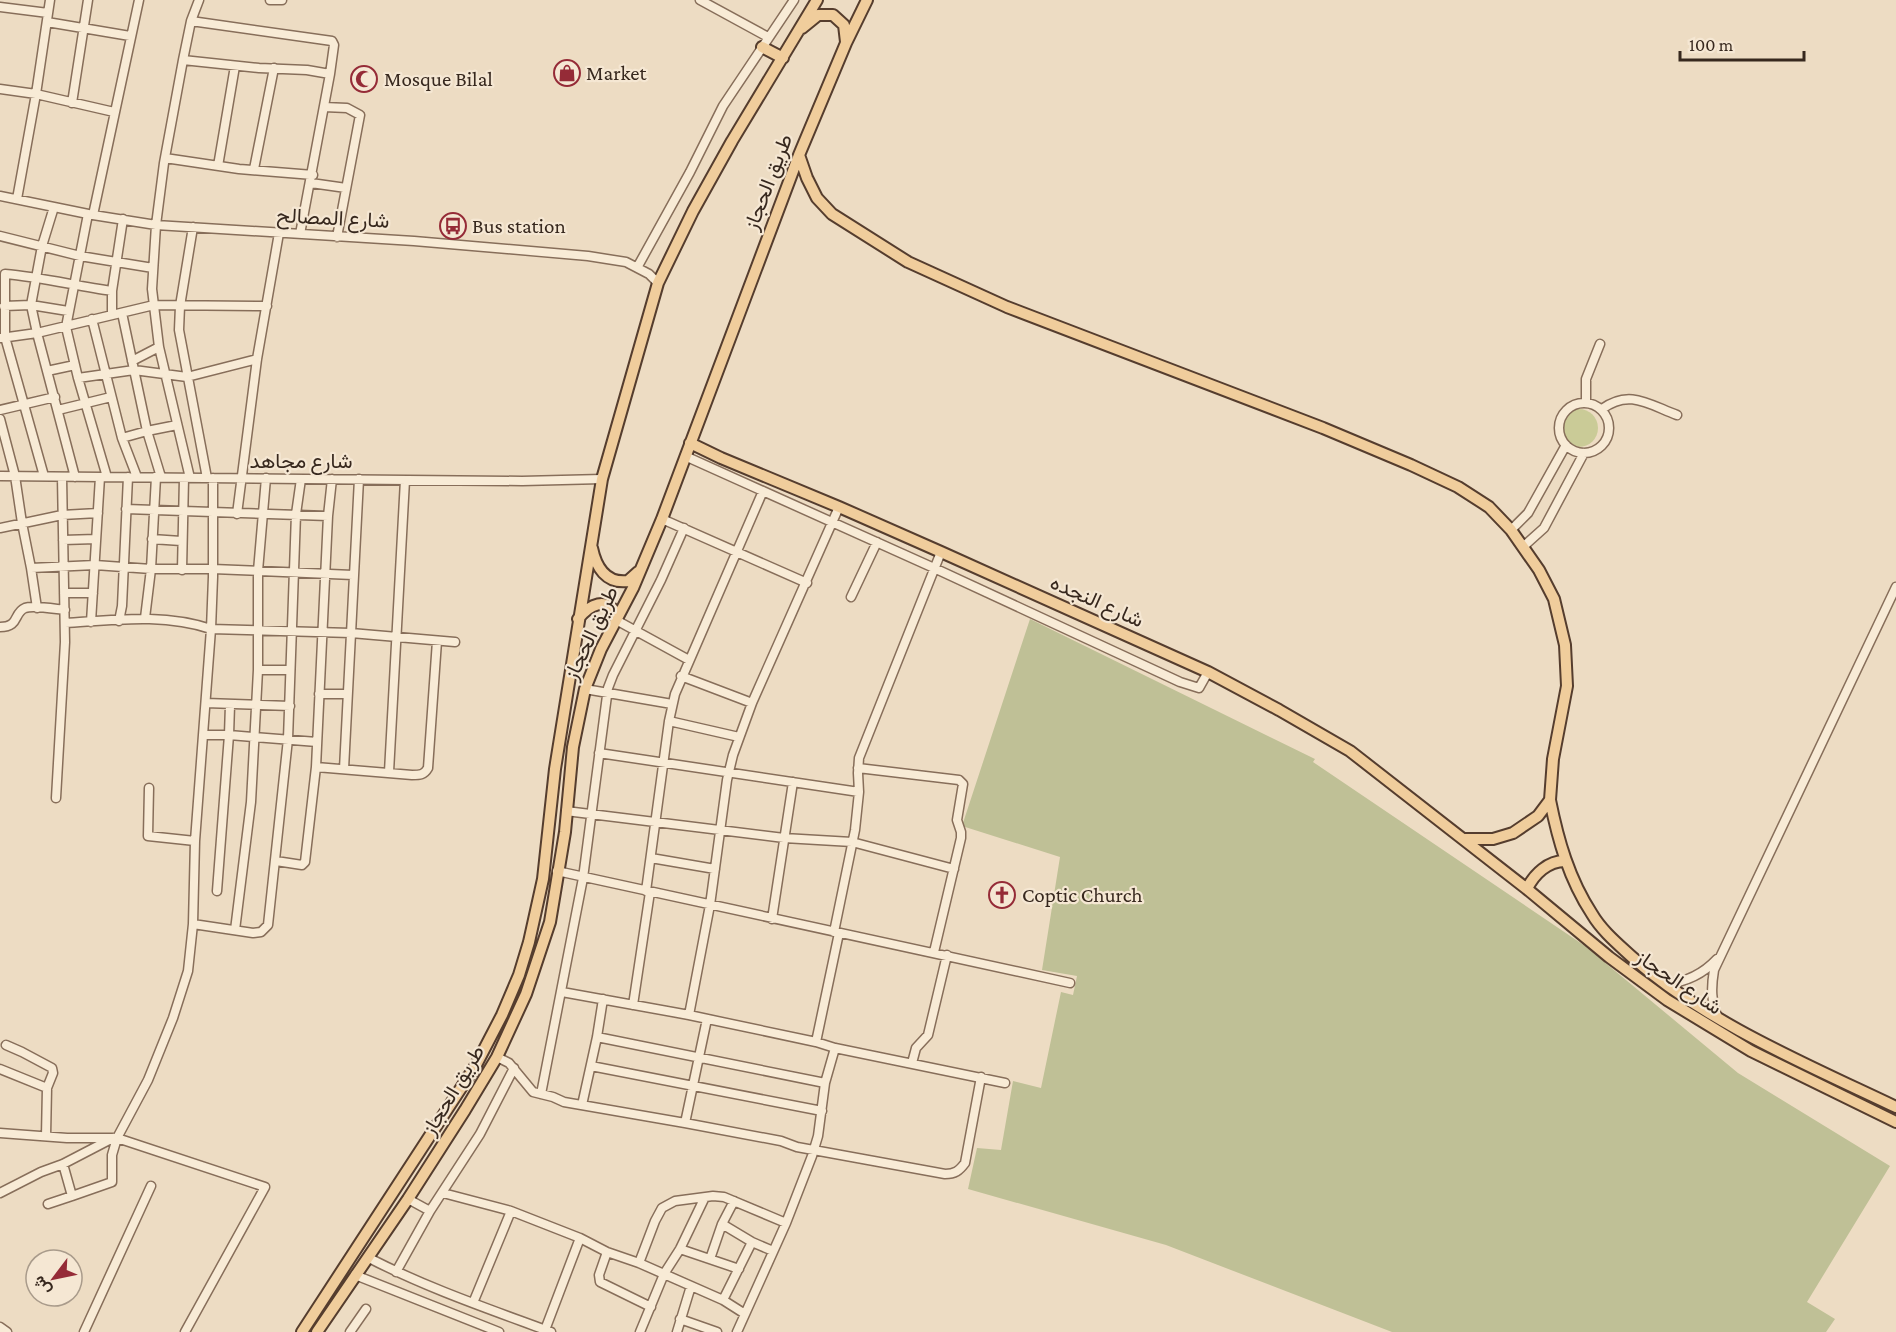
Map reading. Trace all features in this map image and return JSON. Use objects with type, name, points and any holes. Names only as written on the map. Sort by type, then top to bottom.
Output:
[{"type":"main road","name":"طريق الحجاز","points":[[302,1332],[476,1065],[499,1023],[519,975],[543,879],[555,769],[602,479],[658,283],[732,141],[817,0]]},
{"type":"main road","name":"طريق الحجاز","points":[[317,1332],[408,1199],[497,1057],[526,994],[550,922],[573,747],[585,689],[597,657],[641,570],[662,519],[799,154],[846,43],[867,0]]},
{"type":"main road","points":[[797,32],[818,15],[833,15],[844,25],[846,43]]},
{"type":"main road","points":[[765,42],[783,58]]},
{"type":"main road","name":"شارع الحجاز","points":[[799,154],[817,198],[832,214],[908,262],[1007,307],[1323,428],[1411,465],[1458,487],[1489,507],[1524,546],[1554,599],[1565,645],[1567,686],[1553,759],[1550,800],[1565,861],[1577,890],[1593,916],[1614,941],[1666,984],[1718,1018],[1896,1107]]},
{"type":"main road","name":"شارع النجده","points":[[690,443],[721,459],[839,507],[1208,672],[1350,751],[1463,838]]},
{"type":"main road","points":[[590,542],[596,564],[610,578],[628,580],[641,570]]},
{"type":"main road","points":[[578,620],[587,609],[596,605],[612,608],[617,618]]},
{"type":"main road","points":[[1463,838],[1493,839],[1513,833],[1530,822],[1550,800]]},
{"type":"main road","name":"شارع الحجاز","points":[[1463,838],[1609,957],[1688,1014],[1772,1063],[1896,1122]]},
{"type":"main road","points":[[1527,889],[1543,869],[1554,863],[1565,861]]},
{"type":"street","points":[[17,199],[50,0]]},
{"type":"street","points":[[72,103],[88,0]]},
{"type":"street","points":[[91,622],[98,513],[103,477],[66,327],[80,256],[139,0]]},
{"type":"street","points":[[182,570],[182,513],[187,478],[159,347],[154,305],[153,268],[165,158],[191,21],[199,0]]},
{"type":"street","points":[[270,0],[282,0]]},
{"type":"street","points":[[700,0],[765,42]]},
{"type":"street","points":[[638,266],[690,172],[723,106],[794,0]]},
{"type":"street","points":[[0,7],[84,28],[130,36]]},
{"type":"street","points":[[191,21],[332,41],[334,45],[330,74],[300,234]]},
{"type":"street","points":[[183,60],[235,66],[307,70],[330,74]]},
{"type":"street","points":[[218,166],[235,66]]},
{"type":"street","points":[[254,169],[274,68]]},
{"type":"street","points":[[0,89],[36,94],[114,112]]},
{"type":"street","points":[[324,107],[347,108],[360,115],[337,237]]},
{"type":"street","points":[[165,158],[254,169],[312,179],[346,188]]},
{"type":"street","name":"شارع المصالح","points":[[0,196],[156,225],[414,241],[588,256],[638,266],[658,283]]},
{"type":"street","points":[[54,207],[42,246],[32,305],[37,333],[75,477]]},
{"type":"street","points":[[112,314],[112,291],[123,219]]},
{"type":"street","points":[[48,1204],[112,1182],[112,1155],[115,1138],[141,1096],[173,1018],[188,971],[193,924],[195,841],[204,735],[213,569],[210,478],[187,377],[179,330],[180,306],[193,227]]},
{"type":"street","points":[[237,514],[257,359],[279,233]]},
{"type":"street","points":[[0,236],[80,256],[153,268]]},
{"type":"street","points":[[44,476],[25,405],[3,338],[2,274],[36,277],[74,286],[112,291]]},
{"type":"street","points":[[4,306],[32,305],[68,311]]},
{"type":"street","points":[[3,338],[66,327],[154,305],[267,306]]},
{"type":"street","points":[[122,313],[158,477],[145,618]]},
{"type":"street","points":[[92,320],[133,477],[126,510],[119,621]]},
{"type":"street","points":[[1586,402],[1586,379],[1600,344]]},
{"type":"street","points":[[78,378],[105,375],[133,366],[159,347]]},
{"type":"street","points":[[133,366],[166,375],[187,377],[257,359]]},
{"type":"street","points":[[47,371],[75,365]]},
{"type":"street","points":[[0,410],[55,397]]},
{"type":"street","points":[[58,410],[111,397]]},
{"type":"street","points":[[1602,409],[1621,399],[1631,398],[1677,415]]},
{"type":"street","points":[[1586,402],[1602,409],[1609,424],[1606,441],[1593,452],[1578,452],[1566,446],[1558,430],[1559,421],[1569,407],[1586,402]]},
{"type":"street","points":[[0,419],[1,430],[15,476],[37,608]]},
{"type":"street","points":[[122,438],[177,425]]},
{"type":"street","points":[[1511,530],[1528,513],[1566,446]]},
{"type":"street","points":[[1524,546],[1544,528],[1584,453]]},
{"type":"street","points":[[685,456],[1180,682],[1199,688],[1208,672]]},
{"type":"street","name":"شارع مجاهد","points":[[0,476],[405,480],[602,479]]},
{"type":"street","points":[[56,798],[65,623],[62,477]]},
{"type":"street","points":[[235,930],[251,802],[256,736],[258,571],[266,478]]},
{"type":"street","points":[[193,924],[261,932],[268,926],[288,739],[296,514],[300,479]]},
{"type":"street","points":[[276,861],[302,865],[305,862],[316,767],[328,516],[332,479]]},
{"type":"street","points":[[344,769],[359,479]]},
{"type":"street","points":[[389,772],[405,480]]},
{"type":"street","points":[[633,1005],[672,704],[681,676],[763,491]]},
{"type":"street","points":[[689,1015],[710,905],[728,772],[752,703],[839,507]]},
{"type":"street","points":[[126,510],[328,516]]},
{"type":"street","points":[[0,528],[62,515],[98,513]]},
{"type":"street","points":[[662,519],[807,583]]},
{"type":"street","points":[[541,1094],[583,878],[607,693],[613,675],[661,580],[684,528]]},
{"type":"street","points":[[63,540],[96,539]]},
{"type":"street","points":[[152,539],[181,541]]},
{"type":"street","points":[[851,597],[877,542]]},
{"type":"street","points":[[816,1042],[849,865],[859,792],[858,768],[861,752],[940,552]]},
{"type":"street","points":[[31,568],[95,565],[124,568],[353,575]]},
{"type":"street","points":[[1718,1018],[1713,1006],[1714,970],[1896,587]]},
{"type":"street","points":[[64,593],[93,593]]},
{"type":"street","points":[[0,627],[7,627],[15,623],[23,609],[64,610]]},
{"type":"street","points":[[65,623],[145,618],[194,623],[211,629],[351,633],[455,642]]},
{"type":"street","points":[[617,618],[688,660]]},
{"type":"street","points":[[316,767],[423,774],[428,768],[437,641]]},
{"type":"street","points":[[258,670],[290,670]]},
{"type":"street","points":[[681,676],[752,703]]},
{"type":"street","points":[[585,689],[672,704]]},
{"type":"street","points":[[320,694],[347,694]]},
{"type":"street","points":[[206,703],[290,706]]},
{"type":"street","points":[[217,891],[230,705]]},
{"type":"street","points":[[669,722],[739,737]]},
{"type":"street","points":[[204,735],[256,736],[317,742]]},
{"type":"street","points":[[600,753],[859,792]]},
{"type":"street","points":[[858,768],[963,782],[957,820],[962,836],[934,952]]},
{"type":"street","points":[[772,919],[793,782]]},
{"type":"street","points":[[149,788],[148,836],[195,841]]},
{"type":"street","points":[[566,811],[784,838],[852,843],[954,869]]},
{"type":"street","points":[[651,858],[715,869]]},
{"type":"street","points":[[557,871],[1070,983]]},
{"type":"street","points":[[1666,984],[1696,976],[1710,967],[1721,954]]},
{"type":"street","points":[[912,1064],[916,1048],[928,1035],[947,955]]},
{"type":"street","points":[[562,992],[689,1015],[1005,1083]]},
{"type":"street","points":[[582,1105],[603,999]]},
{"type":"street","points":[[685,1123],[706,1019]]},
{"type":"street","points":[[597,1037],[825,1083]]},
{"type":"street","points":[[6,1046],[52,1068],[53,1073],[47,1088],[46,1136]]},
{"type":"street","points":[[737,1332],[786,1223],[814,1150],[825,1083],[835,1048]]},
{"type":"street","points":[[497,1057],[514,1068],[533,1092],[564,1102],[781,1141],[814,1150],[945,1174],[954,1174],[961,1170],[965,1163],[981,1077]]},
{"type":"street","points":[[591,1066],[822,1111]]},
{"type":"street","points":[[396,1272],[430,1211],[486,1125],[514,1068]]},
{"type":"street","points":[[0,1069],[47,1088]]},
{"type":"street","points":[[0,1133],[115,1138],[265,1187],[185,1332]]},
{"type":"street","points":[[0,1193],[115,1138]]},
{"type":"street","points":[[63,1164],[72,1196]]},
{"type":"street","points":[[84,1332],[151,1186]]},
{"type":"street","points":[[443,1193],[511,1211],[580,1238],[723,1300],[745,1314]]},
{"type":"street","points":[[639,1263],[655,1221],[662,1209],[675,1201],[704,1199],[713,1196],[724,1197],[786,1223]]},
{"type":"street","points":[[408,1199],[430,1211]]},
{"type":"street","points":[[640,1332],[664,1274],[680,1249],[704,1199]]},
{"type":"street","points":[[710,1259],[722,1224],[734,1201]]},
{"type":"street","points":[[473,1303],[511,1211]]},
{"type":"street","points":[[722,1224],[752,1242],[773,1251]]},
{"type":"street","points":[[369,1257],[396,1272],[548,1331],[580,1238]]},
{"type":"street","points":[[723,1300],[752,1242]]},
{"type":"street","points":[[680,1249],[739,1269]]},
{"type":"street","points":[[608,1252],[598,1278],[600,1282],[651,1307]]},
{"type":"street","points":[[355,1275],[498,1332]]},
{"type":"street","points":[[677,1332],[691,1286]]},
{"type":"street","points":[[350,1332],[366,1309]]},
{"type":"street","points":[[680,1319],[716,1332]]},
{"type":"street","points":[[0,1327],[7,1332]]},
{"type":"green space","points":[[1579,409],[1593,414],[1598,428],[1593,442],[1579,447],[1565,442],[1560,428],[1565,414]]},
{"type":"green space","points":[[1030,619],[1315,759],[1313,762],[1585,946],[1738,1073],[1890,1166],[1807,1302],[1835,1319],[1826,1332],[1392,1332],[1166,1245],[968,1189],[977,1148],[1001,1150],[1013,1081],[1041,1088],[1061,992],[1073,995],[1077,976],[1042,970],[1060,857],[962,826]]},
{"type":"place","name":"Market","points":[[567,73]]},
{"type":"place","name":"Mosque Bilal","points":[[364,79]]},
{"type":"place","name":"Bus station","points":[[453,226]]},
{"type":"place","name":"Coptic Church","points":[[1002,895]]}]
